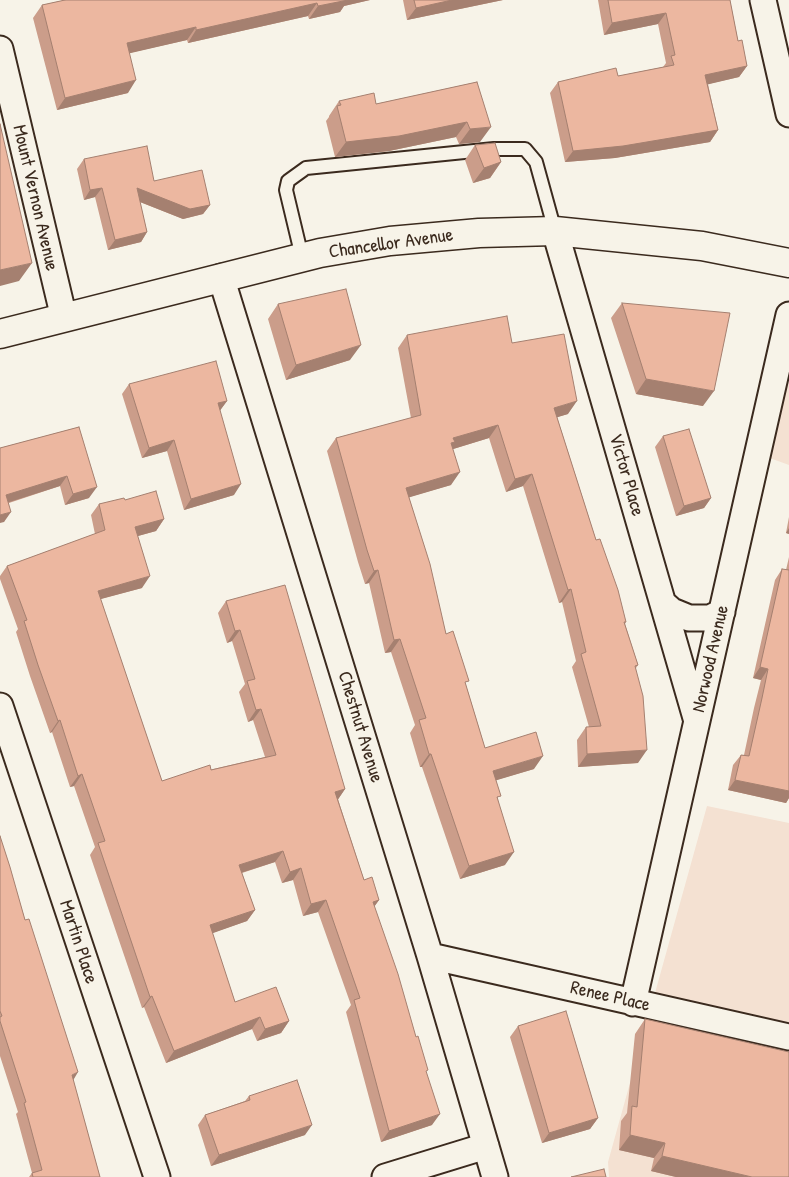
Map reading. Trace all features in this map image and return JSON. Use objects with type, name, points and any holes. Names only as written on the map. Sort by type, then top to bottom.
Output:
[{"type":"main road","name":"Chancellor Avenue","points":[[0,334],[302,257],[390,241],[479,233],[555,231],[702,246],[789,264]]},
{"type":"street","points":[[763,0],[789,114]]},
{"type":"street","name":"Mount Vernon Avenue","points":[[0,49],[64,318]]},
{"type":"street","name":"Victor Place","points":[[555,231],[697,720]]},
{"type":"street","name":"Chestnut Avenue","points":[[222,277],[430,956],[495,1177]]},
{"type":"street","name":"Norwood Avenue","points":[[633,1002],[789,315]]},
{"type":"street","points":[[663,603],[672,611],[690,618],[710,618],[722,612]]},
{"type":"street","name":"Martin Place","points":[[0,706],[157,1177]]},
{"type":"street","name":"Renee Place","points":[[430,956],[789,1038]]},
{"type":"street","points":[[385,1177],[486,1146]]},
{"type":"lane","points":[[302,257],[286,190],[288,182],[306,168],[494,149],[525,149],[536,162],[555,231]]},
{"type":"shaded area","points":[[789,378],[789,465],[767,457]]},
{"type":"shaded area","points":[[707,806],[789,823],[789,1177],[609,1177],[608,1162]]},
{"type":"building","points":[[65,0],[348,0],[318,6],[317,3],[127,43],[136,80],[65,98],[42,5]]},
{"type":"building","points":[[414,0],[452,0],[416,8]]},
{"type":"building","points":[[608,0],[730,0],[738,41],[742,40],[747,66],[705,75],[718,130],[623,146],[573,151],[558,82],[616,68],[618,76],[674,65],[671,56],[675,55],[666,13],[612,23]]},
{"type":"building","points":[[477,82],[491,127],[470,129],[467,122],[399,136],[346,142],[337,106],[341,105],[339,101],[374,93],[376,104]]},
{"type":"building","points":[[0,124],[32,263],[0,270]]},
{"type":"building","points":[[495,143],[501,162],[484,168],[475,145]]},
{"type":"building","points":[[147,146],[154,181],[202,170],[210,205],[190,209],[137,188],[147,232],[115,240],[102,188],[90,190],[84,159]]},
{"type":"building","points":[[346,289],[361,345],[296,365],[278,304]]},
{"type":"building","points":[[622,303],[730,313],[714,391],[646,379]]},
{"type":"building","points":[[507,316],[512,343],[564,334],[577,401],[554,408],[596,540],[600,539],[618,590],[626,622],[624,622],[638,665],[635,666],[643,696],[647,750],[587,754],[586,727],[601,726],[581,654],[586,652],[571,589],[568,590],[532,474],[515,479],[498,425],[453,438],[455,442],[451,443],[460,472],[406,488],[430,564],[446,634],[453,631],[469,681],[465,682],[485,748],[536,732],[543,756],[493,771],[501,796],[497,797],[514,852],[469,866],[431,754],[429,754],[419,720],[426,718],[400,639],[394,640],[378,570],[374,571],[367,550],[336,438],[421,415],[407,335]]},
{"type":"building","points":[[216,361],[227,401],[218,403],[241,484],[191,499],[174,440],[149,448],[129,384]]},
{"type":"building","points":[[79,427],[97,487],[73,494],[67,476],[6,495],[11,512],[0,515],[0,448]]},
{"type":"building","points":[[689,429],[711,498],[684,506],[663,436]]},
{"type":"building","points":[[156,491],[164,519],[135,527],[150,576],[98,591],[162,781],[210,765],[211,770],[276,755],[261,709],[256,710],[247,681],[255,679],[240,630],[235,631],[226,601],[285,585],[345,789],[335,792],[364,880],[372,877],[379,900],[373,902],[398,974],[416,1037],[418,1036],[428,1070],[426,1071],[440,1114],[389,1131],[354,1000],[360,998],[326,900],[311,904],[301,868],[290,872],[283,851],[239,865],[255,910],[210,925],[235,1002],[276,987],[289,1021],[265,1029],[260,1017],[174,1051],[152,996],[150,997],[98,843],[105,841],[82,774],[78,776],[60,720],[58,721],[38,665],[24,621],[27,620],[7,566],[105,530],[99,504],[124,498],[125,500]]},
{"type":"building","points":[[782,569],[789,570],[789,791],[735,780],[741,755],[749,756],[762,698],[768,669],[760,667]]},
{"type":"building","points":[[0,836],[25,920],[29,919],[78,1072],[72,1075],[100,1177],[33,1177],[32,1173],[42,1170],[24,1103],[26,1102],[0,1021],[2,1016],[0,1011]]},
{"type":"building","points":[[566,1011],[598,1118],[549,1133],[518,1026]]},
{"type":"building","points":[[645,1019],[789,1052],[789,1177],[752,1177],[662,1156],[665,1143],[630,1135],[632,1106],[637,1107]]},
{"type":"building","points":[[297,1080],[312,1125],[219,1155],[205,1115],[250,1100],[249,1096]]},
{"type":"building","points":[[604,1169],[606,1177],[571,1177]]}]
